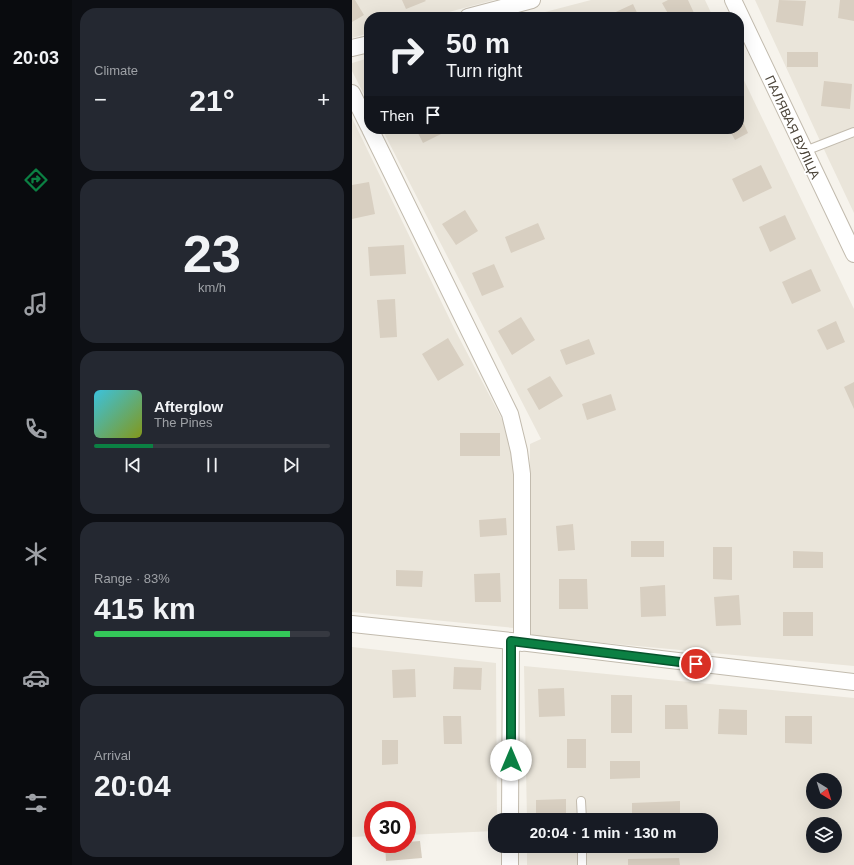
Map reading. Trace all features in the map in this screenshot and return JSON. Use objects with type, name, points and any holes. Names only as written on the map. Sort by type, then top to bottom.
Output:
[{"type":"street","points":[[487,12],[532,0]]},
{"type":"street","name":"ПАЛЯВАЯ ВУЛІЦА","points":[[733,0],[739,12]]},
{"type":"street","name":"ПАЛЯВАЯ ВУЛІЦА","points":[[744,23],[854,254]]},
{"type":"street","points":[[352,48],[364,45]]},
{"type":"street","points":[[352,93],[364,118]]},
{"type":"street","points":[[372,134],[510,414],[519,451],[522,474],[510,813]]},
{"type":"street","points":[[352,624],[854,682]]},
{"type":"street","points":[[510,853],[510,865]]},
{"type":"lane","points":[[805,151],[854,132]]},
{"type":"lane","points":[[581,802],[582,813]]},
{"type":"lane","points":[[582,853],[582,865]]},
{"type":"shaded area","points":[[352,0],[494,0],[449,12],[364,12],[364,34],[352,38]]},
{"type":"shaded area","points":[[591,0],[705,0],[711,12],[545,12]]},
{"type":"shaded area","points":[[755,0],[854,0],[854,213],[828,158]]},
{"type":"shaded area","points":[[364,59],[364,94],[352,71],[352,63]]},
{"type":"shaded area","points":[[744,80],[854,309],[854,666],[529,636],[530,444],[541,439],[385,134],[744,134]]},
{"type":"shaded area","points":[[352,118],[455,330],[504,423],[516,465],[514,628],[352,612]]},
{"type":"shaded area","points":[[352,647],[496,663],[497,813],[488,813],[488,831],[416,835],[416,801],[364,801],[364,836],[352,837]]},
{"type":"shaded area","points":[[524,666],[854,698],[854,865],[527,865],[527,853],[718,853],[718,813],[527,813]]},
{"type":"building","points":[[352,0],[355,0],[364,15],[352,22]]},
{"type":"building","points":[[402,0],[425,0],[426,1],[406,9]]},
{"type":"building","points":[[668,0],[688,0],[694,12],[667,12],[662,3]]},
{"type":"building","points":[[779,0],[806,1],[803,26],[776,22]]},
{"type":"building","points":[[840,0],[854,0],[854,21],[838,18]]},
{"type":"building","points":[[633,4],[637,12],[616,12]]},
{"type":"building","points":[[787,52],[818,52],[818,67],[787,67]]},
{"type":"building","points":[[824,81],[852,84],[850,109],[821,106]]},
{"type":"building","points":[[744,124],[748,133],[735,140],[732,134],[744,134]]},
{"type":"building","points":[[418,134],[441,134],[423,143]]},
{"type":"building","points":[[761,165],[772,188],[743,202],[732,179]]},
{"type":"building","points":[[369,182],[375,214],[352,219],[352,185]]},
{"type":"building","points":[[465,210],[478,231],[456,245],[442,224]]},
{"type":"building","points":[[785,215],[796,239],[770,252],[759,227]]},
{"type":"building","points":[[538,223],[545,239],[511,253],[505,237]]},
{"type":"building","points":[[404,245],[406,274],[370,276],[368,247]]},
{"type":"building","points":[[494,264],[504,287],[482,296],[472,273]]},
{"type":"building","points":[[811,269],[821,291],[792,304],[782,282]]},
{"type":"building","points":[[395,299],[397,337],[380,338],[377,300]]},
{"type":"building","points":[[521,317],[535,340],[512,355],[498,331]]},
{"type":"building","points":[[836,321],[845,342],[827,350],[817,330]]},
{"type":"building","points":[[448,338],[464,365],[438,381],[422,354]]},
{"type":"building","points":[[589,339],[595,354],[566,365],[560,350]]},
{"type":"building","points":[[550,376],[563,396],[539,410],[527,389]]},
{"type":"building","points":[[854,382],[854,409],[844,387]]},
{"type":"building","points":[[611,394],[616,410],[587,420],[582,404]]},
{"type":"building","points":[[460,433],[500,433],[500,456],[460,456]]},
{"type":"building","points":[[506,518],[507,535],[480,537],[479,520]]},
{"type":"building","points":[[573,524],[575,550],[558,551],[556,526]]},
{"type":"building","points":[[631,541],[664,541],[664,557],[631,557]]},
{"type":"building","points":[[713,547],[732,547],[732,580],[713,579]]},
{"type":"building","points":[[793,551],[823,552],[823,568],[793,568]]},
{"type":"building","points":[[396,570],[423,571],[422,587],[396,586]]},
{"type":"building","points":[[500,573],[501,602],[475,602],[474,574]]},
{"type":"building","points":[[559,579],[587,579],[588,609],[559,609]]},
{"type":"building","points":[[665,585],[666,616],[641,617],[640,587]]},
{"type":"building","points":[[739,595],[741,625],[716,626],[714,597]]},
{"type":"building","points":[[783,612],[813,612],[813,636],[783,636]]},
{"type":"building","points":[[454,667],[482,668],[481,690],[453,689]]},
{"type":"building","points":[[415,669],[416,697],[393,698],[392,670]]},
{"type":"building","points":[[564,688],[565,716],[539,717],[538,689]]},
{"type":"building","points":[[611,695],[632,695],[632,733],[611,733]]},
{"type":"building","points":[[665,705],[687,705],[688,729],[665,729]]},
{"type":"building","points":[[719,709],[747,710],[747,735],[718,734]]},
{"type":"building","points":[[443,716],[461,716],[462,744],[444,744]]},
{"type":"building","points":[[785,716],[812,716],[812,744],[785,743]]},
{"type":"building","points":[[567,739],[586,739],[586,768],[567,768]]},
{"type":"building","points":[[382,740],[398,740],[398,764],[382,765]]},
{"type":"building","points":[[610,761],[640,761],[640,778],[610,779]]},
{"type":"building","points":[[566,799],[566,813],[536,813],[536,800]]},
{"type":"building","points":[[680,801],[680,813],[632,813],[632,803]]},
{"type":"building","points":[[416,841],[420,841],[422,858],[386,861],[386,853],[416,853]]},
{"type":"building","points":[[679,858],[680,865],[628,865],[628,859]]},
{"type":"route","points":[[511,760],[511,641],[696,664]]}]
